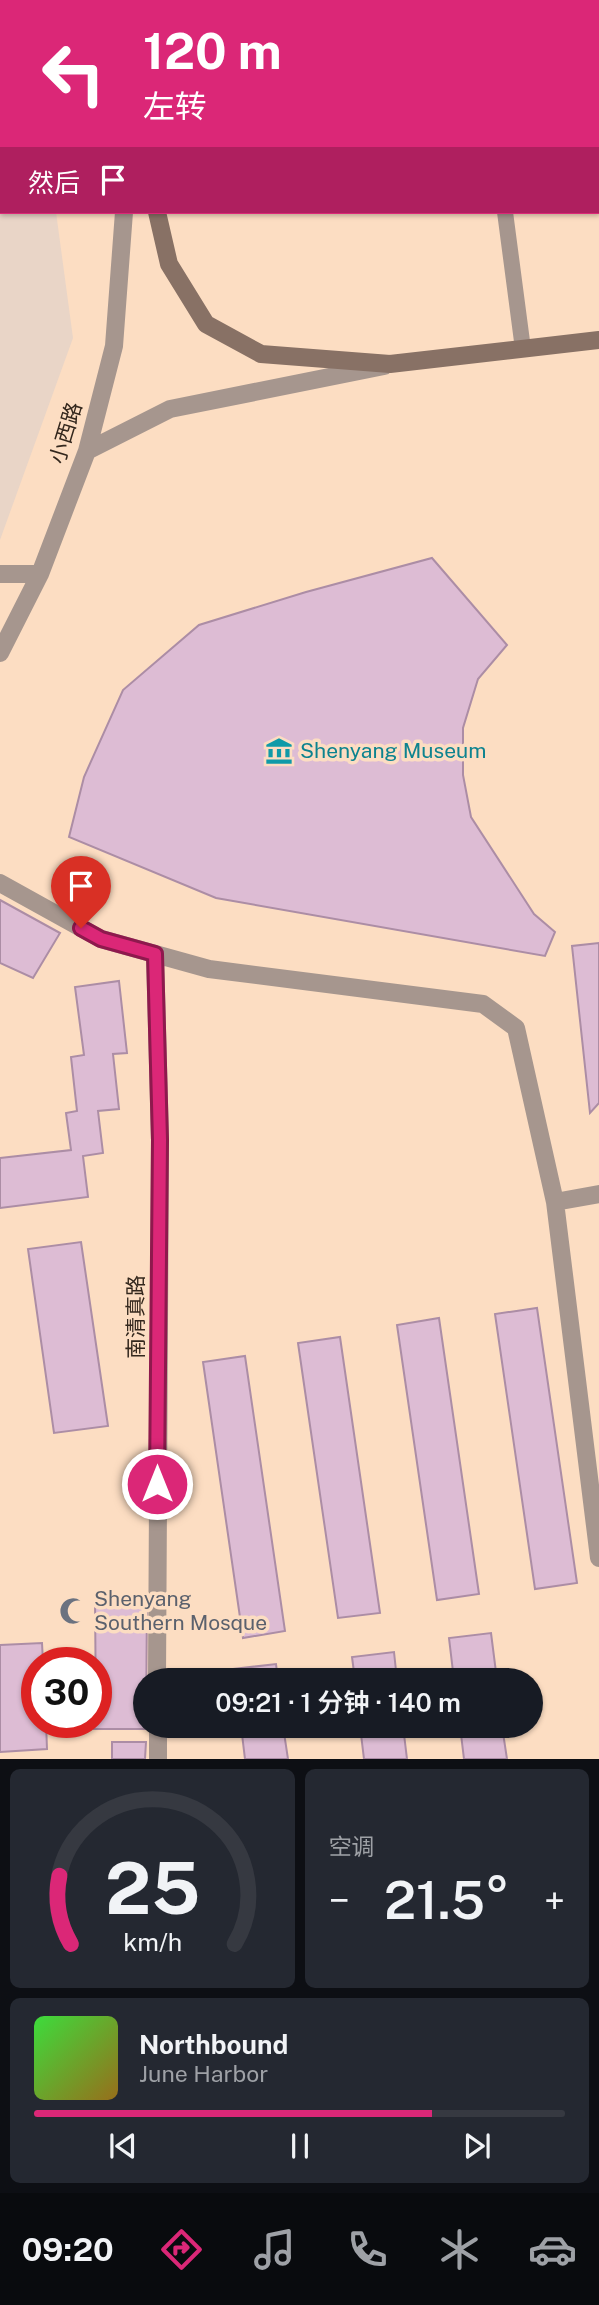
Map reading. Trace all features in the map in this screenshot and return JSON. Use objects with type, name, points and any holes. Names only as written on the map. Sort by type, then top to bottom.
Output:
[{"type":"main road","points":[[157,214],[169,264],[206,324],[261,354],[390,364],[599,340]]},
{"type":"street","name":"小西路","points":[[0,653],[40,574],[87,450],[114,346],[124,214]]},
{"type":"street","points":[[87,450],[170,409],[390,364]]},
{"type":"street","points":[[0,575],[40,574]]},
{"type":"street","points":[[0,883],[101,939],[209,969],[483,1004],[516,1028],[555,1202],[599,1558]]},
{"type":"street","name":"南清真路","points":[[155,954],[160,1140],[157,1668]]},
{"type":"street","points":[[555,1202],[599,1194]]},
{"type":"street","points":[[158,1738],[158,1759]]},
{"type":"lane","points":[[505,214],[523,349]]},
{"type":"shaded area","points":[[0,214],[56,214],[73,338],[0,540]]},
{"type":"building","name":"Shenyang Museum","points":[[432,558],[507,645],[478,679],[463,728],[463,775],[471,817],[534,914],[555,932],[545,956],[216,898],[69,837],[84,777],[123,690],[199,625],[306,592]]},
{"type":"building","points":[[0,900],[60,933],[33,978],[0,963]]},
{"type":"building","points":[[599,943],[599,1103],[590,1113],[572,946]]},
{"type":"building","points":[[119,981],[127,1053],[113,1054],[119,1109],[98,1111],[103,1153],[83,1156],[88,1197],[0,1208],[0,1158],[71,1150],[66,1113],[77,1111],[71,1057],[84,1055],[75,987]]},
{"type":"building","points":[[81,1242],[108,1426],[54,1433],[28,1249]]},
{"type":"building","points":[[537,1308],[577,1583],[535,1589],[495,1314]]},
{"type":"building","points":[[439,1318],[479,1594],[437,1600],[397,1325]]},
{"type":"building","points":[[340,1337],[380,1613],[338,1618],[298,1343]]},
{"type":"building","points":[[245,1356],[285,1631],[243,1638],[203,1362]]},
{"type":"building","points":[[95,1596],[147,1597],[146,1668],[133,1668],[133,1729],[112,1729],[112,1647],[95,1647]]},
{"type":"building","points":[[491,1633],[495,1668],[453,1668],[449,1638]]},
{"type":"building","points":[[42,1643],[42,1647],[21,1647],[21,1738],[47,1738],[47,1749],[0,1752],[0,1645]]},
{"type":"building","points":[[394,1652],[396,1668],[353,1668],[352,1657]]},
{"type":"building","points":[[276,1664],[276,1668],[242,1668]]},
{"type":"building","points":[[242,1738],[285,1738],[288,1759],[245,1759]]},
{"type":"building","points":[[361,1738],[404,1738],[407,1759],[364,1759]]},
{"type":"building","points":[[461,1738],[504,1738],[507,1759],[464,1759]]},
{"type":"building","points":[[112,1742],[146,1742],[145,1759],[112,1759]]},
{"type":"place","name":"Shenyang Museum","points":[[279,751]]},
{"type":"place","name":"Shenyang Southern Mosque","points":[[73,1611]]},
{"type":"route","points":[[81,928],[101,939],[155,954],[160,1140],[157,1484]]}]
